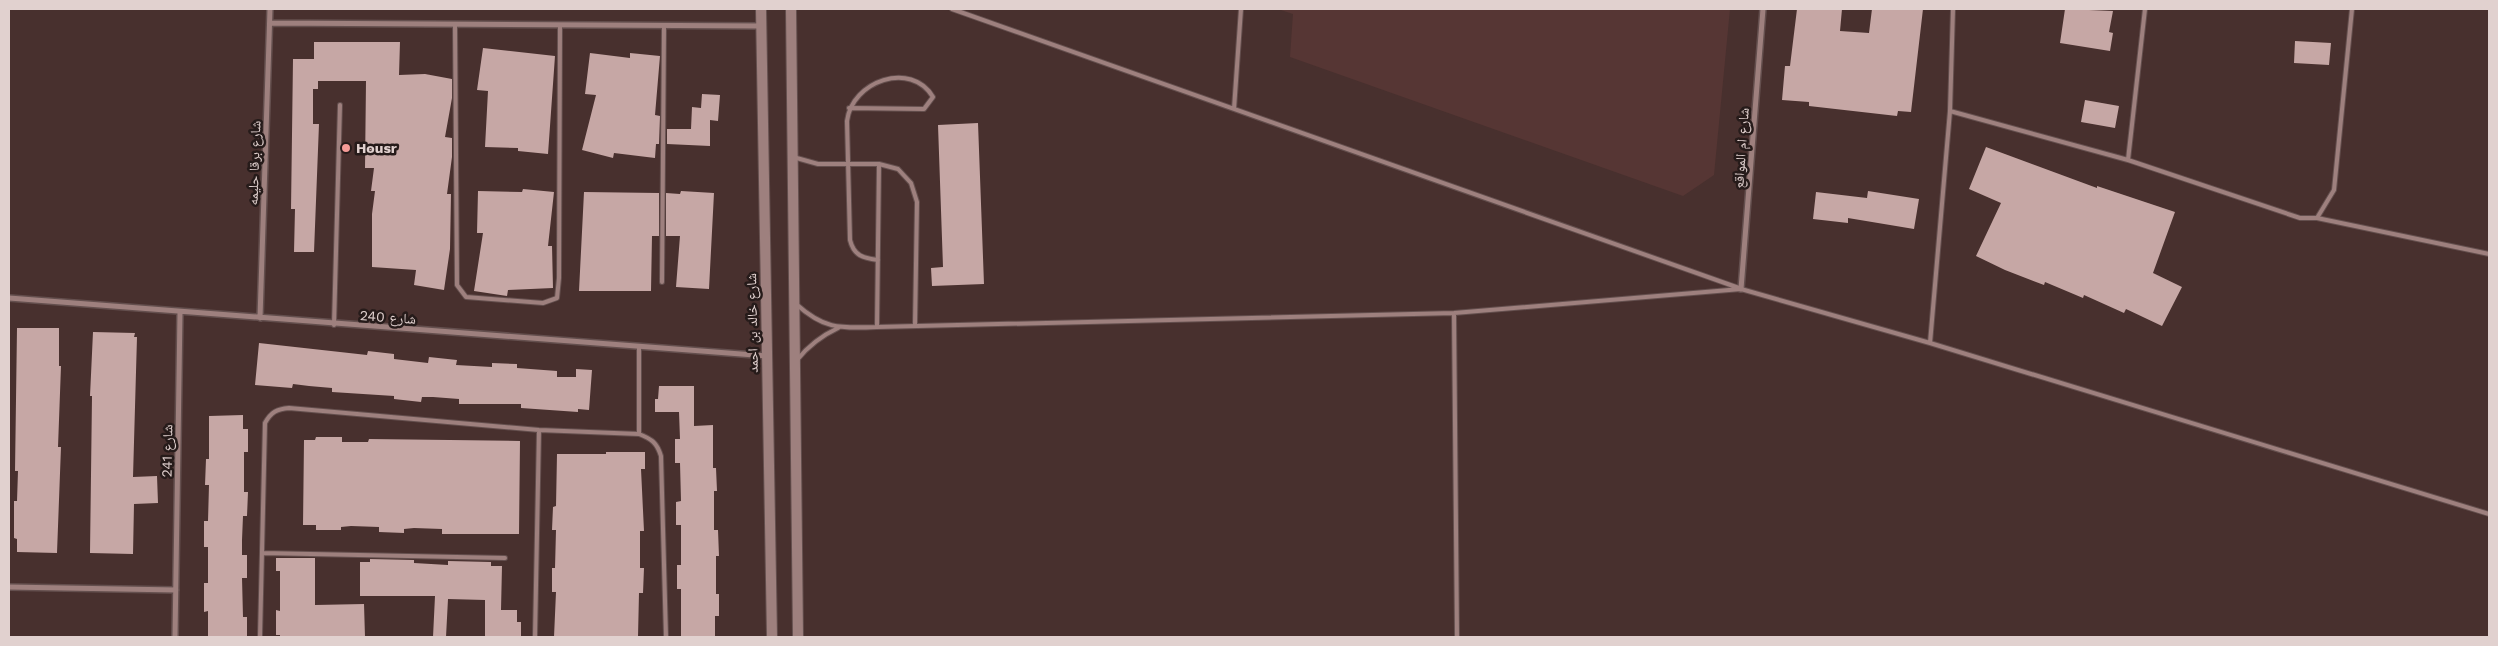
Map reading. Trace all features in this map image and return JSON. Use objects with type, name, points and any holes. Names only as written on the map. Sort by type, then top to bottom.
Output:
[{"type":"main road","name":"شارع خالد بن احمد","points":[[761,9],[772,637]]},
{"type":"main road","points":[[791,9],[798,637]]},
{"type":"street","name":"شارع برقا حليمه","points":[[260,318],[270,9]]},
{"type":"street","name":"شارع ام المواقع","points":[[1741,289],[1762,9]]},
{"type":"street","points":[[270,23],[761,26]]},
{"type":"street","name":"شارع 240","points":[[9,298],[334,325],[766,356]]},
{"type":"street","name":"شارع 241","points":[[175,637],[180,312]]},
{"type":"street","points":[[9,587],[176,590]]},
{"type":"lane","points":[[952,9],[1741,289],[1930,343],[2489,514]]},
{"type":"lane","points":[[1234,109],[1242,9]]},
{"type":"lane","points":[[1930,343],[1950,111],[1953,9]]},
{"type":"lane","points":[[2128,160],[2145,9]]},
{"type":"lane","points":[[2317,218],[2334,190],[2352,9]]},
{"type":"lane","points":[[455,24],[457,284],[466,297],[543,303],[557,298],[559,278],[560,25]]},
{"type":"lane","points":[[662,282],[664,26]]},
{"type":"lane","points":[[849,108],[924,109],[933,97],[927,86],[909,79],[891,78],[874,84],[860,94],[849,108],[846,121],[850,240],[852,249],[858,255],[878,260]]},
{"type":"lane","points":[[334,325],[340,105]]},
{"type":"lane","points":[[1950,111],[2128,160],[2300,218],[2317,218],[2489,254]]},
{"type":"lane","points":[[793,156],[818,164],[879,164],[898,169],[911,183],[917,202],[915,326]]},
{"type":"lane","points":[[877,327],[879,164]]},
{"type":"lane","points":[[795,363],[806,348],[821,336],[838,328],[1454,313],[1741,289]]},
{"type":"lane","points":[[794,302],[807,314],[838,328]]},
{"type":"lane","points":[[1454,313],[1457,637]]},
{"type":"lane","points":[[638,434],[639,347]]},
{"type":"lane","points":[[260,637],[265,423],[270,414],[278,409],[289,408],[539,430],[638,434],[657,444],[661,456],[666,637]]},
{"type":"lane","points":[[535,637],[539,430]]},
{"type":"lane","points":[[262,553],[505,558]]},
{"type":"shaded area","points":[[1278,9],[1730,9],[1714,175],[1683,196],[1290,57],[1293,14]]},
{"type":"building","points":[[1797,9],[1842,9],[1840,31],[1869,33],[1872,9],[1923,9],[1911,112],[1898,111],[1897,116],[1809,106],[1809,102],[1782,100],[1785,66],[1790,66]]},
{"type":"building","points":[[2065,9],[2113,11],[2109,32],[2113,33],[2110,51],[2060,43]]},
{"type":"building","points":[[2295,41],[2331,43],[2329,65],[2294,63]]},
{"type":"building","points":[[314,42],[400,42],[399,75],[425,74],[452,79],[452,98],[445,137],[452,138],[452,157],[447,194],[451,194],[450,249],[444,290],[414,285],[416,270],[372,267],[372,214],[375,191],[371,191],[374,168],[365,168],[366,81],[318,81],[318,89],[313,89],[313,124],[319,124],[314,252],[294,252],[295,209],[291,209],[293,59],[314,59]]},
{"type":"building","points":[[483,48],[555,56],[548,154],[518,151],[518,148],[485,147],[488,91],[477,90]]},
{"type":"building","points":[[590,53],[630,58],[630,53],[660,56],[655,115],[660,116],[659,144],[656,144],[655,158],[614,153],[613,158],[582,150],[596,95],[585,94]]},
{"type":"building","points":[[702,94],[720,95],[718,121],[710,120],[710,146],[667,144],[667,129],[691,129],[692,107],[701,108]]},
{"type":"building","points":[[2085,100],[2119,106],[2115,128],[2081,122]]},
{"type":"building","points":[[978,123],[984,284],[932,286],[931,268],[943,267],[938,125]]},
{"type":"building","points":[[1986,147],[2097,188],[2097,186],[2175,212],[2153,273],[2182,287],[2162,326],[2126,309],[2124,313],[2084,295],[2083,298],[2045,282],[2044,285],[2005,270],[1976,256],[2001,203],[1969,189]]},
{"type":"building","points":[[523,189],[554,192],[548,246],[552,246],[553,288],[508,290],[507,296],[474,291],[483,233],[477,233],[478,191],[522,192]]},
{"type":"building","points":[[681,191],[714,193],[709,289],[676,287],[680,236],[666,236],[666,193],[680,194]]},
{"type":"building","points":[[1868,191],[1919,199],[1914,229],[1848,218],[1848,223],[1813,219],[1816,192],[1867,198]]},
{"type":"building","points":[[584,192],[659,193],[659,236],[652,236],[651,291],[579,291]]},
{"type":"building","points":[[17,328],[59,328],[59,366],[61,366],[58,447],[61,447],[57,553],[17,552],[17,539],[14,538],[14,501],[17,501],[18,471],[15,471]]},
{"type":"building","points":[[93,332],[135,333],[134,337],[137,337],[133,477],[157,476],[158,503],[134,504],[133,554],[90,553],[92,396],[90,396]]},
{"type":"building","points":[[259,343],[367,355],[368,351],[394,354],[394,359],[428,363],[429,357],[457,360],[456,365],[492,367],[492,363],[517,364],[517,368],[557,371],[557,377],[576,377],[576,369],[592,370],[589,410],[578,409],[578,412],[521,408],[521,404],[459,404],[459,399],[433,397],[422,397],[421,402],[394,399],[394,396],[332,392],[332,388],[293,384],[292,388],[255,385]]},
{"type":"building","points":[[659,386],[694,386],[694,426],[713,425],[713,468],[716,468],[717,491],[714,491],[714,530],[718,530],[719,556],[716,556],[716,594],[719,594],[719,616],[715,616],[715,637],[681,637],[681,589],[677,589],[677,565],[681,565],[681,525],[676,525],[676,502],[681,501],[680,463],[675,463],[675,439],[680,439],[679,412],[655,412],[655,399],[658,399]]},
{"type":"building","points":[[243,415],[243,429],[248,429],[248,452],[244,452],[244,492],[248,492],[247,516],[243,516],[242,540],[242,555],[247,555],[247,578],[242,578],[243,617],[247,617],[247,637],[208,637],[208,611],[204,612],[204,583],[208,583],[208,547],[204,547],[204,521],[208,521],[209,485],[205,485],[206,459],[209,459],[209,416]]},
{"type":"building","points":[[316,437],[342,437],[342,442],[368,442],[369,439],[520,441],[519,534],[442,534],[442,529],[414,528],[404,529],[404,533],[379,532],[379,527],[351,526],[341,527],[341,530],[316,530],[316,525],[303,525],[304,440],[315,440]]},
{"type":"building","points":[[606,452],[645,452],[645,469],[641,469],[644,531],[640,531],[640,568],[644,568],[643,593],[639,593],[638,637],[554,637],[556,592],[552,592],[552,568],[555,568],[556,530],[552,530],[553,507],[556,506],[557,454],[606,454]]},
{"type":"building","points":[[276,558],[315,558],[315,605],[364,604],[365,637],[280,637],[280,635],[276,635],[276,610],[280,611],[280,571],[276,571]]},
{"type":"building","points":[[370,559],[414,560],[414,563],[448,565],[448,561],[491,562],[491,566],[502,566],[501,610],[517,610],[517,622],[521,622],[521,637],[485,637],[485,600],[448,599],[446,637],[433,637],[435,596],[360,596],[360,562],[370,562]]},
{"type":"place","name":"Housr","points":[[346,148]]}]
